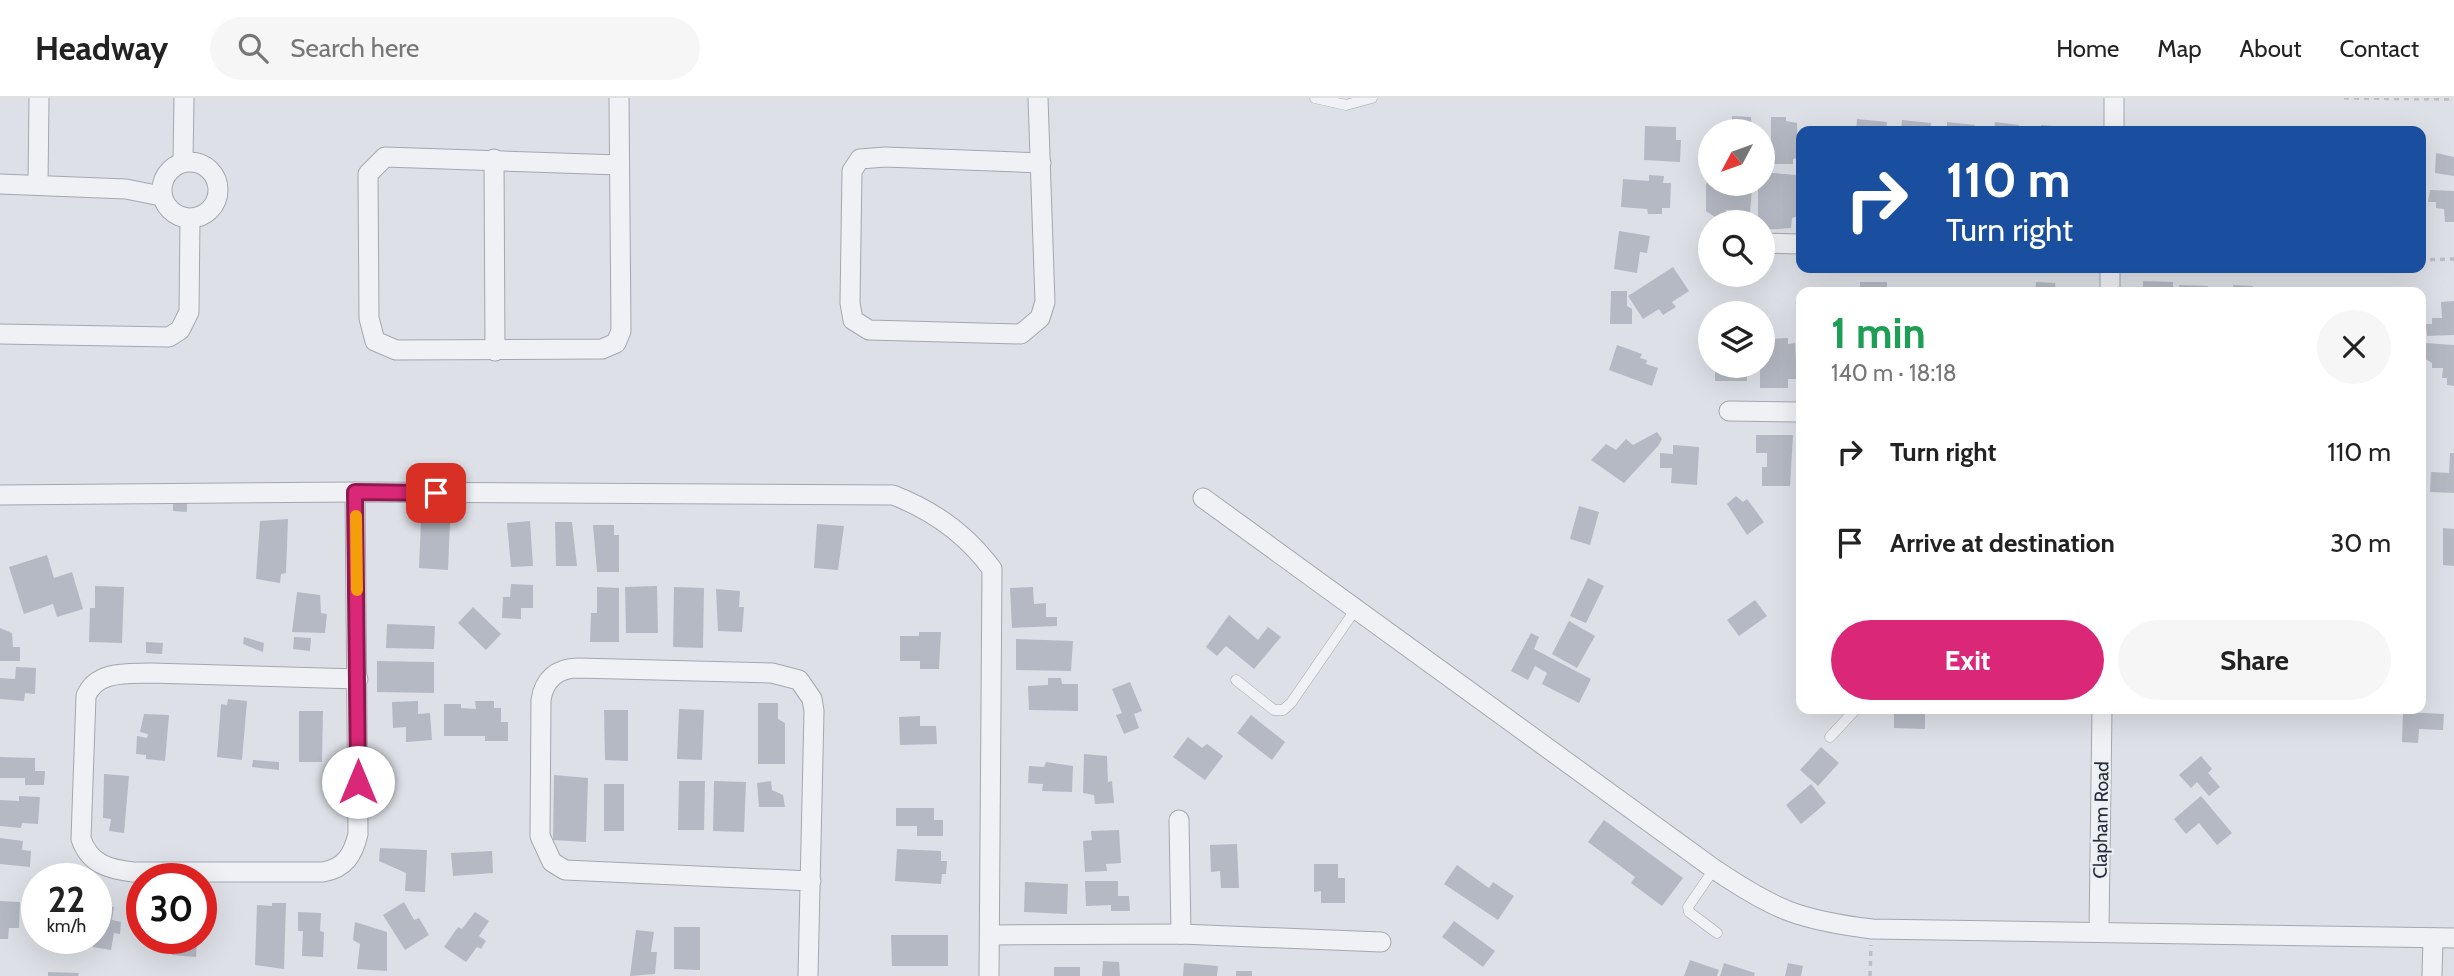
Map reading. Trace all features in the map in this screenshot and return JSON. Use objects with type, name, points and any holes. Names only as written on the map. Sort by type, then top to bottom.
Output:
[{"type":"street","points":[[38,185],[39,98]]},
{"type":"street","points":[[183,161],[184,98]]},
{"type":"street","points":[[619,98],[621,331],[616,344],[602,349],[396,350],[375,341],[369,318],[368,174],[385,157],[619,165]]},
{"type":"street","points":[[1038,98],[1041,163],[1045,302],[1040,318],[1021,334],[869,330],[853,320],[850,314],[852,172],[860,159],[1041,163]]},
{"type":"street","points":[[2113,126],[2115,98]]},
{"type":"street","points":[[494,159],[495,351]]},
{"type":"street","points":[[183,161],[202,163],[216,177],[219,196],[208,212],[190,219],[172,212],[161,195],[165,174],[183,161]]},
{"type":"street","points":[[0,184],[126,189],[161,195]]},
{"type":"street","points":[[0,334],[169,337],[180,330],[189,312],[190,219]]},
{"type":"street","points":[[1775,243],[1796,244]]},
{"type":"street","points":[[1728,411],[1796,412]]},
{"type":"street","points":[[0,495],[355,492],[893,495],[917,504],[942,520],[979,552],[992,569],[989,976]]},
{"type":"street","points":[[355,492],[358,679],[358,834],[354,851],[344,864],[323,872],[133,872],[109,869],[85,851],[81,839],[86,696],[95,682],[118,674],[151,673],[358,679]]},
{"type":"street","points":[[1202,498],[1714,869],[1757,898],[1789,914],[1872,929],[2454,938]]},
{"type":"street","points":[[808,976],[811,880],[814,711],[812,699],[799,680],[772,673],[578,668],[555,674],[547,682],[541,701],[540,836],[552,862],[565,870],[811,880]]},
{"type":"street","name":"Clapham Road","points":[[2099,931],[2102,714]]},
{"type":"street","points":[[1179,820],[1181,934]]},
{"type":"street","points":[[991,935],[1181,934],[1381,942]]},
{"type":"street","points":[[2432,976],[2433,938]]},
{"type":"lane","points":[[1315,98],[1346,105],[1372,98]]},
{"type":"lane","points":[[1236,680],[1274,710],[1283,710],[1291,703],[1354,610]]},
{"type":"lane","points":[[1830,737],[1851,714]]},
{"type":"lane","points":[[1714,869],[1688,907],[1689,912],[1717,933]]},
{"type":"path","points":[[2344,98],[2454,99]]},
{"type":"path","points":[[2426,260],[2454,260]]},
{"type":"path","points":[[1870,976],[1872,929]]},
{"type":"building","points":[[1732,116],[1751,119],[1732,119]]},
{"type":"building","points":[[1771,117],[1786,117],[1786,121],[1797,123],[1796,158],[1793,159],[1793,164],[1775,164],[1775,119]]},
{"type":"building","points":[[1857,119],[1887,122],[1887,126],[1856,126]]},
{"type":"building","points":[[1902,120],[1931,123],[1931,126],[1901,126]]},
{"type":"building","points":[[1947,122],[1975,125],[1975,126],[1947,126]]},
{"type":"building","points":[[1995,122],[2019,125],[2019,126],[1995,126]]},
{"type":"building","points":[[1645,126],[1676,127],[1676,140],[1681,140],[1680,162],[1644,160]]},
{"type":"building","points":[[2436,153],[2454,157],[2454,176],[2435,173]]},
{"type":"building","points":[[1775,173],[1796,175],[1796,217],[1792,218],[1791,228],[1775,229],[1775,210],[1758,210],[1758,196],[1775,196]]},
{"type":"building","points":[[1649,175],[1664,176],[1663,183],[1671,183],[1670,208],[1662,208],[1662,214],[1648,214],[1647,209],[1621,207],[1623,179],[1649,181]]},
{"type":"building","points":[[2430,190],[2454,191],[2454,222],[2445,222],[2444,209],[2436,208],[2436,202],[2428,202]]},
{"type":"building","points":[[1706,196],[1751,196],[1750,210],[1706,210]]},
{"type":"building","points":[[1619,231],[1650,236],[1647,253],[1640,252],[1637,273],[1614,269]]},
{"type":"building","points":[[1673,267],[1689,291],[1672,302],[1676,307],[1663,315],[1659,309],[1643,319],[1628,296]]},
{"type":"building","points":[[2143,281],[2173,282],[2173,287],[2143,287]]},
{"type":"building","points":[[1860,282],[1887,282],[1887,287],[1860,287]]},
{"type":"building","points":[[2036,282],[2055,283],[2055,287],[2036,287]]},
{"type":"building","points":[[2179,285],[2208,286],[2208,287]]},
{"type":"building","points":[[1611,291],[1627,291],[1627,306],[1632,309],[1632,324],[1610,324]]},
{"type":"building","points":[[2454,301],[2454,335],[2427,336],[2426,324],[2432,324],[2432,318],[2442,318],[2441,302]]},
{"type":"building","points":[[1788,338],[1788,344],[1795,343],[1796,379],[1788,379],[1788,388],[1760,388],[1760,378],[1775,378],[1775,339]]},
{"type":"building","points":[[2426,343],[2454,345],[2454,386],[2447,385],[2447,378],[2442,378],[2443,368],[2432,368],[2432,363],[2426,359]]},
{"type":"building","points":[[1617,345],[1642,354],[1640,358],[1647,360],[1646,364],[1658,368],[1652,386],[1609,370]]},
{"type":"building","points":[[1715,378],[1747,378],[1747,381],[1715,381]]},
{"type":"building","points":[[1657,432],[1662,439],[1658,446],[1624,483],[1591,460],[1606,444],[1616,450],[1626,439],[1633,445]]},
{"type":"building","points":[[1756,435],[1793,435],[1790,486],[1762,486],[1762,467],[1767,467],[1767,453],[1756,453]]},
{"type":"building","points":[[1673,445],[1699,447],[1697,485],[1671,483],[1672,468],[1660,468],[1660,453],[1673,454]]},
{"type":"building","points":[[2450,453],[2454,453],[2454,493],[2430,492],[2431,472],[2449,473]]},
{"type":"building","points":[[1736,496],[1743,502],[1747,499],[1764,522],[1747,535],[1727,504]]},
{"type":"building","points":[[173,502],[187,502],[187,512],[173,511]]},
{"type":"building","points":[[1579,506],[1599,512],[1590,545],[1570,539]]},
{"type":"building","points":[[288,519],[286,573],[281,574],[280,583],[256,579],[260,521]]},
{"type":"building","points":[[421,520],[450,522],[448,570],[419,568]]},
{"type":"building","points":[[530,521],[533,566],[511,567],[507,523]]},
{"type":"building","points":[[555,522],[572,522],[577,566],[556,566]]},
{"type":"building","points":[[817,524],[844,526],[838,570],[814,568]]},
{"type":"building","points":[[593,525],[614,525],[614,535],[619,535],[619,572],[597,572]]},
{"type":"building","points":[[2443,528],[2454,529],[2454,566],[2443,565]]},
{"type":"building","points":[[47,555],[54,578],[72,572],[83,609],[57,617],[53,604],[24,614],[9,567]]},
{"type":"building","points":[[1588,578],[1604,586],[1586,623],[1570,616]]},
{"type":"building","points":[[511,584],[533,585],[533,608],[521,608],[521,619],[502,618],[503,597],[510,597]]},
{"type":"building","points":[[95,586],[124,587],[122,643],[89,642],[90,608],[95,608]]},
{"type":"building","points":[[657,586],[658,633],[626,633],[625,587]]},
{"type":"building","points":[[597,587],[619,588],[619,642],[590,642],[591,613],[597,613]]},
{"type":"building","points":[[674,587],[704,588],[703,648],[673,647]]},
{"type":"building","points":[[1033,587],[1034,604],[1046,603],[1046,617],[1057,617],[1057,626],[1012,628],[1010,588]]},
{"type":"building","points":[[716,589],[740,591],[739,607],[744,607],[742,632],[718,631]]},
{"type":"building","points":[[297,592],[320,595],[321,613],[327,614],[325,633],[292,632]]},
{"type":"building","points":[[1755,600],[1767,616],[1739,636],[1727,620]]},
{"type":"building","points":[[473,607],[501,634],[486,650],[458,623]]},
{"type":"building","points":[[1229,615],[1258,640],[1268,627],[1281,637],[1254,669],[1226,646],[1217,656],[1206,647]]},
{"type":"building","points":[[1569,621],[1595,636],[1577,668],[1552,654]]},
{"type":"building","points":[[387,624],[435,626],[434,649],[386,648]]},
{"type":"building","points":[[0,628],[12,633],[13,647],[20,647],[20,661],[0,661]]},
{"type":"building","points":[[919,632],[941,632],[939,669],[920,669],[920,661],[900,661],[900,636],[919,636]]},
{"type":"building","points":[[1531,633],[1539,637],[1534,649],[1591,679],[1579,703],[1542,684],[1547,673],[1535,666],[1528,680],[1511,671]]},
{"type":"building","points":[[244,637],[264,643],[263,652],[243,644]]},
{"type":"building","points":[[294,637],[311,638],[310,651],[293,649]]},
{"type":"building","points":[[1016,639],[1073,641],[1071,671],[1016,670]]},
{"type":"building","points":[[146,642],[163,643],[162,654],[146,653]]},
{"type":"building","points":[[377,661],[434,662],[434,693],[377,692]]},
{"type":"building","points":[[16,667],[36,668],[35,694],[25,693],[24,701],[0,699],[0,678],[15,679]]},
{"type":"building","points":[[1048,678],[1061,678],[1062,684],[1078,684],[1078,711],[1029,710],[1028,686],[1048,685]]},
{"type":"building","points":[[1130,682],[1142,711],[1134,714],[1139,728],[1124,734],[1116,715],[1122,713],[1112,689]]},
{"type":"building","points":[[228,699],[247,701],[242,760],[217,757],[221,704],[227,705]]},
{"type":"building","points":[[418,701],[418,714],[430,713],[432,740],[406,742],[406,727],[393,728],[392,702]]},
{"type":"building","points":[[475,701],[494,701],[494,708],[501,708],[501,722],[508,722],[508,741],[485,741],[485,736],[444,736],[444,704],[461,704],[461,708],[476,709]]},
{"type":"building","points":[[758,703],[778,703],[778,719],[785,723],[785,764],[758,764]]},
{"type":"building","points":[[679,709],[704,710],[702,760],[677,759]]},
{"type":"building","points":[[604,710],[628,710],[628,761],[605,760]]},
{"type":"building","points":[[299,711],[323,711],[322,762],[299,762]]},
{"type":"building","points":[[144,714],[169,715],[165,761],[146,759],[146,755],[136,754],[137,736],[147,738],[148,734],[140,732]]},
{"type":"building","points":[[1894,714],[1925,714],[1925,729],[1894,728]]},
{"type":"building","points":[[2403,714],[2444,714],[2443,730],[2419,729],[2418,743],[2402,742]]},
{"type":"building","points":[[1251,715],[1285,742],[1272,760],[1237,733]]},
{"type":"building","points":[[920,716],[920,726],[936,726],[937,744],[900,745],[899,717]]},
{"type":"building","points":[[1188,737],[1202,748],[1207,744],[1223,756],[1205,780],[1173,757]]},
{"type":"building","points":[[1821,747],[1839,763],[1818,786],[1800,770]]},
{"type":"building","points":[[1084,754],[1107,756],[1108,782],[1112,781],[1114,803],[1095,804],[1094,795],[1083,793]]},
{"type":"building","points":[[2201,756],[2212,769],[2208,773],[2220,787],[2209,796],[2197,782],[2191,788],[2179,775]]},
{"type":"building","points":[[0,757],[35,758],[35,771],[45,771],[44,785],[25,785],[25,778],[0,778]]},
{"type":"building","points":[[253,760],[279,762],[279,770],[252,767]]},
{"type":"building","points":[[1046,762],[1073,766],[1072,792],[1042,791],[1043,784],[1028,783],[1029,766],[1044,767]]},
{"type":"building","points":[[104,774],[129,776],[124,833],[109,831],[111,819],[103,818]]},
{"type":"building","points":[[554,775],[588,778],[586,842],[553,840]]},
{"type":"building","points":[[679,781],[705,781],[704,830],[678,830]]},
{"type":"building","points":[[714,781],[746,782],[744,832],[713,831]]},
{"type":"building","points":[[771,781],[772,790],[783,795],[785,807],[759,807],[757,783]]},
{"type":"building","points":[[604,784],[624,784],[624,831],[604,831]]},
{"type":"building","points":[[1811,784],[1826,803],[1801,824],[1786,805]]},
{"type":"building","points":[[19,796],[40,797],[38,824],[22,823],[21,828],[0,826],[0,800],[19,801]]},
{"type":"building","points":[[2201,796],[2232,833],[2217,845],[2199,823],[2186,834],[2174,819]]},
{"type":"building","points":[[896,808],[934,808],[934,820],[943,820],[943,836],[917,836],[917,826],[896,826]]},
{"type":"building","points":[[1604,820],[1683,878],[1662,906],[1631,883],[1635,877],[1588,842]]},
{"type":"building","points":[[1119,830],[1121,863],[1106,864],[1107,871],[1085,872],[1083,841],[1092,840],[1091,831]]},
{"type":"building","points":[[0,838],[23,841],[22,850],[31,851],[30,863],[21,863],[21,866],[0,864]]},
{"type":"building","points":[[1237,844],[1239,888],[1221,888],[1220,871],[1211,872],[1210,845]]},
{"type":"building","points":[[380,848],[427,850],[425,892],[405,891],[406,873],[379,861]]},
{"type":"building","points":[[897,849],[941,851],[941,861],[947,861],[946,874],[942,874],[941,884],[895,881]]},
{"type":"building","points":[[492,851],[493,873],[453,876],[451,853]]},
{"type":"building","points":[[1314,864],[1338,864],[1338,878],[1345,878],[1345,903],[1321,903],[1321,891],[1314,892]]},
{"type":"building","points":[[1457,865],[1489,888],[1493,882],[1514,896],[1498,920],[1444,884]]},
{"type":"building","points":[[1085,881],[1118,881],[1118,896],[1129,896],[1130,911],[1111,911],[1111,905],[1086,906]]},
{"type":"building","points":[[1025,882],[1068,884],[1067,914],[1024,912]]},
{"type":"building","points":[[0,901],[20,902],[19,928],[9,928],[8,939],[0,939]]},
{"type":"building","points":[[404,902],[414,920],[419,918],[429,935],[405,950],[383,915]]},
{"type":"building","points":[[272,903],[286,903],[284,969],[255,965],[257,905],[272,906]]},
{"type":"building","points":[[298,912],[321,913],[320,931],[324,932],[323,957],[302,956],[303,931],[298,931]]},
{"type":"building","points":[[475,912],[489,921],[479,936],[486,941],[481,949],[477,947],[466,962],[444,947],[458,927],[462,929]]},
{"type":"building","points":[[112,920],[121,922],[120,934],[114,933],[112,944]]},
{"type":"building","points":[[1454,921],[1495,951],[1483,967],[1442,937]]},
{"type":"building","points":[[355,922],[387,932],[387,971],[357,969],[360,944],[353,940]]},
{"type":"building","points":[[674,927],[700,927],[700,970],[674,969]]},
{"type":"building","points":[[636,930],[654,932],[651,952],[657,952],[655,974],[630,976]]},
{"type":"building","points":[[891,935],[948,935],[948,966],[892,966]]},
{"type":"building","points":[[172,954],[196,954],[196,957]]},
{"type":"building","points":[[1690,960],[1719,970],[1717,976],[1684,976]]},
{"type":"building","points":[[1103,961],[1119,962],[1120,976],[1102,976]]},
{"type":"building","points":[[1184,963],[1218,966],[1217,976],[1183,976]]},
{"type":"building","points":[[1724,963],[1755,973],[1754,976],[1720,976]]},
{"type":"building","points":[[1788,963],[1803,966],[1801,976],[1785,976]]},
{"type":"building","points":[[1054,967],[1080,967],[1080,976],[1054,976]]},
{"type":"building","points":[[1236,971],[1252,971],[1252,976],[1236,976]]},
{"type":"building","points":[[48,972],[79,973],[78,976],[48,976]]},
{"type":"slow traffic","points":[[356,516],[357,590]]},
{"type":"route","points":[[358,782],[355,492],[436,493]]}]
